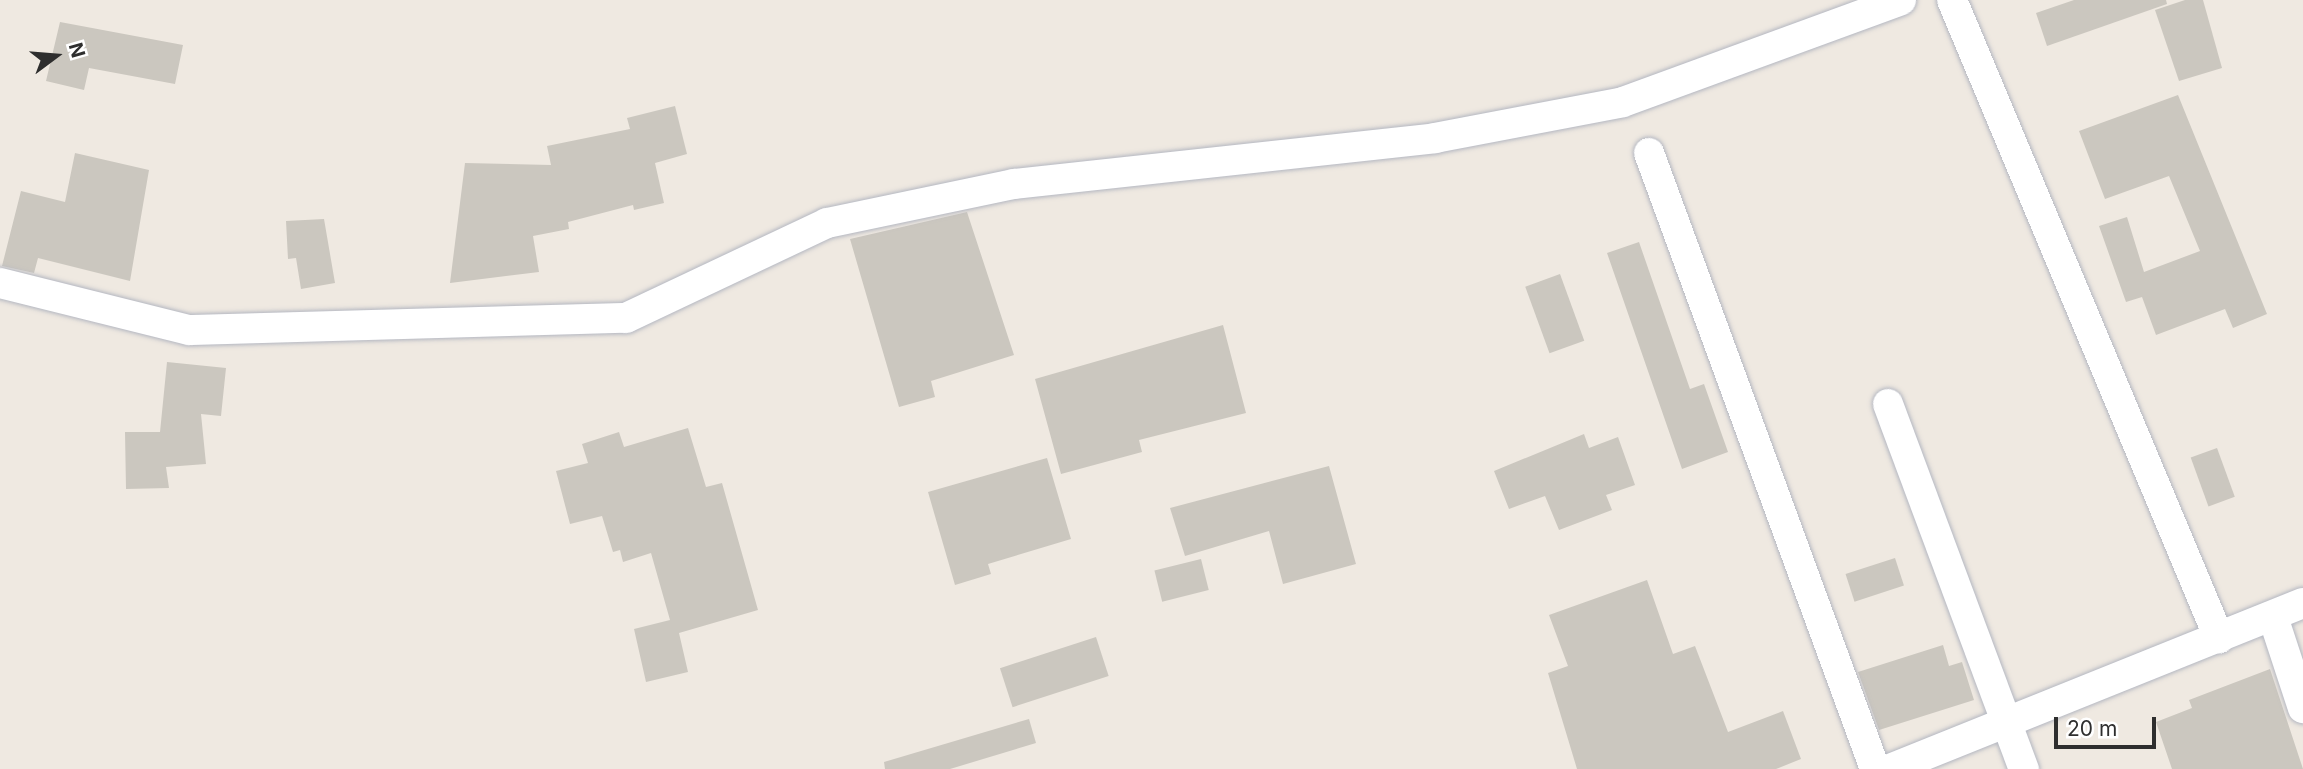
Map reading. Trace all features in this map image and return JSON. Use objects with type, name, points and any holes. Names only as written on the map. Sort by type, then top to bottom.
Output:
[{"type":"street","points":[[0,283],[189,330],[626,318],[827,223],[1014,184],[1435,138],[1623,102],[1901,0]]},
{"type":"street","points":[[1952,0],[2219,639]]},
{"type":"street","points":[[1649,153],[1875,769]]},
{"type":"street","points":[[1888,404],[2010,724],[2024,769]]},
{"type":"street","points":[[1890,769],[2010,724],[2303,603]]},
{"type":"street","points":[[2273,617],[2303,708]]},
{"type":"building","points":[[2074,0],[2166,0],[2167,4],[2047,46],[2036,13]]},
{"type":"building","points":[[2185,0],[2203,0],[2222,68],[2179,81],[2155,10]]},
{"type":"building","points":[[60,22],[183,45],[175,84],[89,68],[84,90],[46,81]]},
{"type":"building","points":[[2178,95],[2267,314],[2233,328],[2225,309],[2156,335],[2142,297],[2126,302],[2099,226],[2127,217],[2144,272],[2200,251],[2169,176],[2105,199],[2079,131]]},
{"type":"building","points":[[675,106],[687,154],[655,163],[664,203],[634,210],[633,205],[568,222],[569,229],[533,236],[539,272],[450,283],[465,163],[551,165],[547,146],[630,129],[627,118]]},
{"type":"building","points":[[75,153],[149,170],[130,281],[38,258],[34,273],[2,266],[21,191],[65,202]]},
{"type":"building","points":[[967,212],[1014,355],[931,381],[935,397],[899,407],[850,239]]},
{"type":"building","points":[[324,219],[335,283],[301,289],[296,258],[288,259],[286,221]]},
{"type":"building","points":[[1639,242],[1690,389],[1704,384],[1728,452],[1682,469],[1607,253]]},
{"type":"building","points":[[1560,274],[1584,341],[1550,353],[1525,287]]},
{"type":"building","points":[[1223,325],[1246,413],[1139,440],[1142,452],[1061,474],[1035,379]]},
{"type":"building","points":[[167,362],[226,368],[221,416],[201,414],[206,464],[166,467],[169,488],[126,489],[125,432],[160,432]]},
{"type":"building","points":[[688,428],[706,487],[722,483],[758,610],[679,633],[688,672],[646,682],[634,629],[670,620],[651,553],[623,562],[620,550],[613,552],[602,516],[570,524],[556,471],[588,463],[582,444],[619,432],[624,447]]},
{"type":"building","points":[[1584,434],[1589,448],[1618,437],[1635,485],[1606,495],[1612,510],[1559,530],[1545,496],[1509,509],[1494,471]]},
{"type":"building","points":[[2217,448],[2235,497],[2208,506],[2191,458]]},
{"type":"building","points":[[1047,458],[1071,539],[988,564],[991,574],[955,585],[928,492]]},
{"type":"building","points":[[1329,466],[1356,564],[1283,584],[1269,531],[1185,556],[1170,508]]},
{"type":"building","points":[[1895,558],[1904,586],[1855,602],[1846,574]]},
{"type":"building","points":[[1201,559],[1209,590],[1162,602],[1154,571]]},
{"type":"building","points":[[1647,580],[1673,654],[1695,646],[1728,732],[1783,711],[1801,759],[1776,769],[1577,769],[1548,673],[1568,666],[1549,615]]},
{"type":"building","points":[[1096,637],[1109,676],[1013,707],[1000,668]]},
{"type":"building","points":[[1943,645],[1949,666],[1962,662],[1974,700],[1879,730],[1858,672]]},
{"type":"building","points":[[2270,669],[2303,769],[2172,769],[2156,722],[2192,708],[2189,700]]},
{"type":"building","points":[[1029,719],[1036,743],[950,769],[885,769],[884,762]]}]
